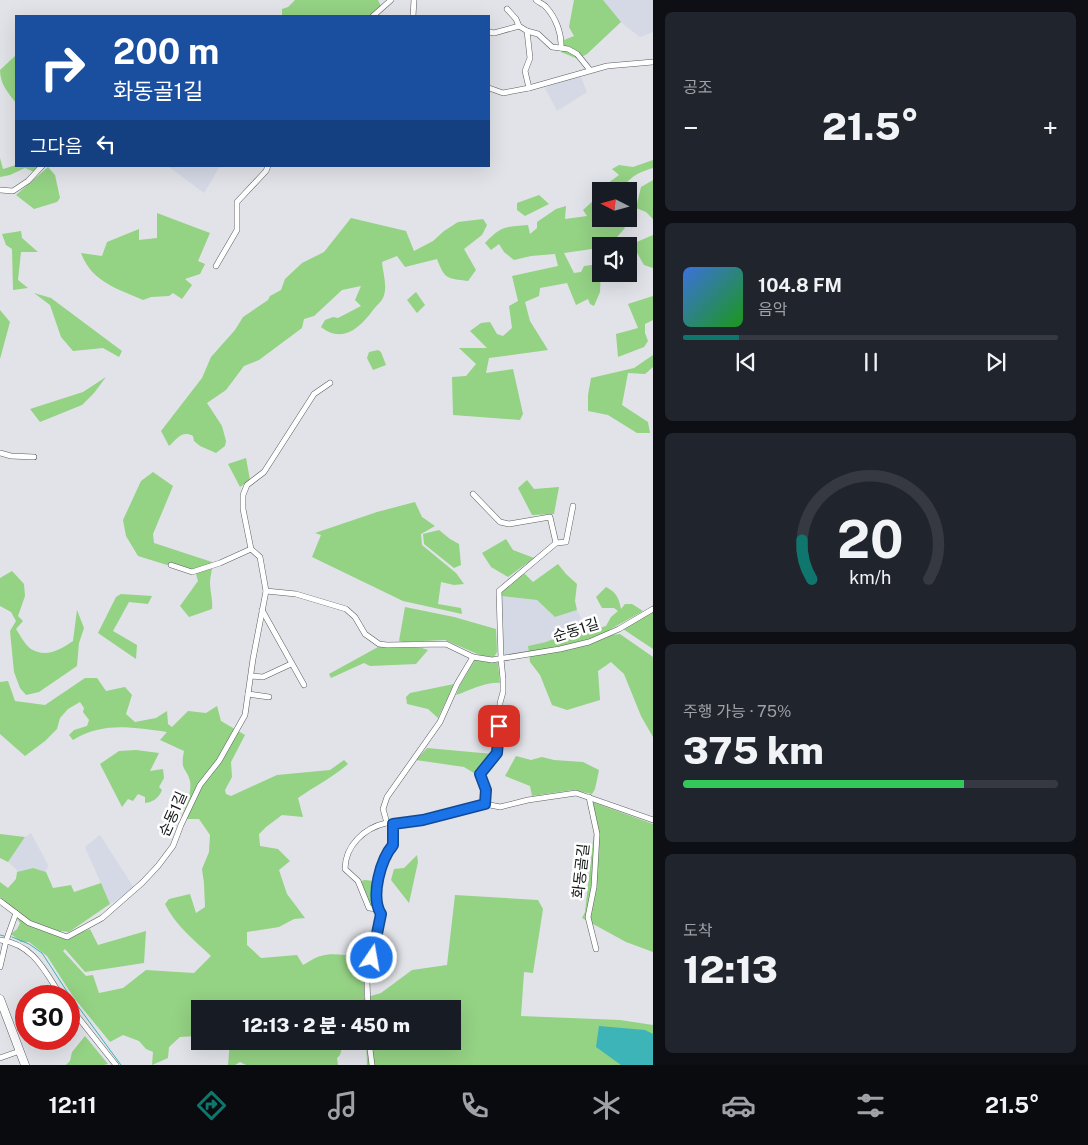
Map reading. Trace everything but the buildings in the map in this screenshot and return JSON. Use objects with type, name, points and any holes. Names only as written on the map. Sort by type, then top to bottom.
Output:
[{"type":"street","points":[[374,15],[391,0]]},
{"type":"street","points":[[414,0],[414,15]]},
{"type":"street","points":[[536,0],[545,6],[553,18],[562,37],[561,48]]},
{"type":"street","points":[[507,9],[516,19],[519,26],[527,32],[538,34],[552,48],[568,49],[577,54],[590,70]]},
{"type":"street","points":[[490,32],[494,33],[519,26]]},
{"type":"street","points":[[527,32],[530,58],[525,71],[529,88]]},
{"type":"street","points":[[490,88],[503,93],[529,88],[607,66],[653,62]]},
{"type":"street","points":[[0,190],[13,191],[28,181],[41,167]]},
{"type":"street","points":[[216,266],[237,230],[237,202],[268,167]]},
{"type":"street","name":"순동1길","points":[[0,902],[29,923],[67,937],[102,918],[142,883],[173,846],[200,785],[219,761],[245,715],[266,591],[260,557],[251,549],[243,509],[243,495],[248,485],[264,472],[314,394],[330,383]]},
{"type":"street","points":[[0,453],[11,456],[34,457]]},
{"type":"street","points":[[473,494],[500,522],[509,524],[550,517],[556,543]]},
{"type":"street","points":[[485,804],[486,790],[480,774],[497,753],[503,680],[499,591],[556,543],[566,542],[573,506]]},
{"type":"street","points":[[171,565],[192,572],[220,563],[251,549]]},
{"type":"street","name":"순동1길","points":[[266,591],[296,594],[346,609],[356,617],[365,634],[379,644],[446,644],[473,657],[492,660],[560,649],[588,642],[619,629],[653,609]]},
{"type":"street","points":[[262,610],[304,685]]},
{"type":"street","points":[[368,1000],[367,981],[381,914],[378,909],[377,889],[379,876],[388,851],[393,845],[390,823],[384,809],[387,796],[440,722],[456,684],[473,657]]},
{"type":"street","points":[[251,676],[263,677],[291,664]]},
{"type":"street","points":[[248,694],[269,697]]},
{"type":"street","points":[[378,909],[369,908],[358,881],[345,869],[345,859],[356,840],[368,830],[390,823],[423,820],[485,804],[500,807],[576,792],[653,820]]},
{"type":"street","name":"화동골길","points":[[589,796],[597,834],[594,886],[588,916],[596,949]]},
{"type":"street","points":[[0,966],[3,940],[16,913]]},
{"type":"street","points":[[3,940],[23,947],[33,955],[53,985]]},
{"type":"street","points":[[0,999],[26,1065]]},
{"type":"street","points":[[80,1020],[116,1065]]},
{"type":"street","points":[[371,1050],[372,1065]]},
{"type":"street","points":[[0,1058],[20,1052]]},
{"type":"shaded area","points":[[603,0],[653,0],[653,32],[640,37],[618,20]]},
{"type":"shaded area","points":[[580,75],[587,92],[557,111],[545,88]]},
{"type":"shaded area","points":[[169,167],[219,167],[204,193]]},
{"type":"shaded area","points":[[501,596],[537,600],[555,617],[577,610],[588,631],[565,634],[546,642],[528,646],[529,651],[504,655]]},
{"type":"shaded area","points":[[31,833],[48,865],[46,872],[33,868],[17,872],[8,862],[25,837]]},
{"type":"shaded area","points":[[100,835],[134,888],[110,904],[85,847]]},
{"type":"green space","points":[[295,0],[378,0],[381,6],[371,15],[282,15],[282,9],[288,7]]},
{"type":"green space","points":[[574,0],[603,0],[621,22],[587,54],[578,59],[561,52],[564,40],[574,36],[569,27]]},
{"type":"green space","points":[[15,56],[15,102],[3,84],[0,70]]},
{"type":"green space","points":[[0,158],[3,169],[15,165],[15,167],[38,167],[34,172],[25,168],[10,175],[0,177]]},
{"type":"green space","points":[[653,160],[653,168],[639,173],[628,182],[610,182],[619,175],[612,169],[619,165],[633,167]]},
{"type":"green space","points":[[48,167],[55,175],[60,198],[57,202],[34,209],[16,195]]},
{"type":"green space","points":[[653,180],[653,219],[646,212],[638,209],[641,187]]},
{"type":"green space","points":[[539,195],[549,204],[525,216],[517,210],[517,203]]},
{"type":"green space","points":[[592,202],[592,228],[625,228],[617,237],[592,237],[592,249],[564,253],[574,273],[581,272],[584,266],[592,265],[592,282],[600,282],[600,292],[594,306],[590,304],[588,299],[576,305],[567,283],[540,288],[539,296],[525,302],[530,321],[548,350],[489,358],[486,373],[513,369],[523,414],[520,420],[453,415],[452,377],[466,376],[476,364],[459,348],[487,348],[470,331],[481,323],[490,322],[497,334],[503,336],[512,328],[509,306],[518,301],[512,276],[558,266],[555,254],[514,260],[504,252],[499,244],[491,250],[485,243],[495,233],[509,227],[528,225],[530,234],[537,228],[537,222],[556,209],[566,206],[565,219],[587,216],[583,210]]},
{"type":"green space","points":[[157,213],[210,233],[198,261],[205,264],[200,274],[185,279],[192,285],[182,299],[173,293],[169,296],[151,297],[143,300],[123,292],[98,277],[86,263],[81,253],[102,256],[107,242],[139,229],[139,240],[157,238]]},
{"type":"green space","points":[[351,218],[406,231],[414,251],[433,241],[458,222],[483,219],[487,225],[482,235],[464,249],[476,270],[468,281],[448,277],[442,271],[437,259],[405,267],[397,256],[382,262],[385,285],[383,298],[368,317],[356,328],[350,332],[336,334],[321,327],[325,320],[333,317],[338,318],[361,306],[355,300],[361,286],[342,290],[314,316],[304,319],[302,328],[259,360],[244,366],[226,390],[207,403],[222,426],[226,441],[225,446],[216,453],[200,446],[194,441],[193,436],[186,434],[180,436],[169,446],[161,431],[202,378],[211,357],[235,330],[243,317],[281,290],[285,279],[302,263],[324,252]]},
{"type":"green space","points":[[21,231],[22,238],[38,252],[21,252],[18,280],[28,288],[13,290],[12,249],[6,245],[2,234]]},
{"type":"green space","points":[[653,235],[653,268],[644,265],[637,253],[637,242]]},
{"type":"green space","points":[[416,292],[425,305],[417,313],[407,300]]},
{"type":"green space","points":[[34,293],[51,298],[122,351],[119,357],[103,348],[73,351],[61,337],[50,305]]},
{"type":"green space","points":[[653,296],[653,320],[645,324],[645,333],[648,341],[644,347],[618,357],[616,334],[638,328],[628,304]]},
{"type":"green space","points":[[0,310],[10,322],[0,359]]},
{"type":"green space","points":[[378,350],[381,352],[386,365],[373,370],[367,358],[369,352]]},
{"type":"green space","points":[[653,355],[653,367],[645,374],[628,373],[622,405],[648,422],[650,433],[637,433],[608,415],[588,411],[591,378],[634,368]]},
{"type":"green space","points":[[106,377],[82,405],[40,422],[30,409],[83,392]]},
{"type":"green space","points":[[246,458],[250,480],[240,487],[228,464]]},
{"type":"green space","points":[[153,472],[173,486],[153,534],[154,543],[212,562],[210,583],[212,609],[189,617],[180,606],[198,581],[196,574],[138,556],[126,536],[123,520],[141,481]]},
{"type":"green space","points":[[527,480],[534,489],[559,487],[554,514],[532,515],[518,488]]},
{"type":"green space","points":[[415,502],[422,517],[435,526],[421,534],[422,545],[456,573],[464,584],[454,585],[441,582],[438,604],[461,608],[462,614],[403,601],[312,557],[321,535],[315,533],[377,512]]},
{"type":"green space","points":[[439,530],[459,544],[461,565],[454,568],[424,544],[423,534]]},
{"type":"green space","points":[[506,539],[513,550],[534,558],[508,577],[491,567],[482,553]]},
{"type":"green space","points":[[558,564],[577,584],[575,601],[577,610],[555,617],[537,600],[501,596],[501,592],[524,573],[533,582]]},
{"type":"green space","points":[[12,571],[24,584],[25,596],[18,616],[23,621],[16,629],[31,649],[42,653],[53,652],[73,641],[77,610],[84,628],[79,643],[77,666],[39,692],[26,695],[20,688],[14,672],[10,631],[16,621],[11,612],[0,606],[0,578]]},
{"type":"green space","points":[[606,587],[616,596],[621,609],[625,604],[632,604],[643,611],[609,630],[611,635],[620,634],[653,657],[653,737],[641,716],[624,674],[611,662],[598,671],[600,700],[567,710],[552,705],[540,675],[530,662],[528,646],[546,642],[565,634],[583,633],[606,626],[611,617],[618,611],[614,608],[602,608],[596,597]]},
{"type":"green space","points":[[121,594],[152,596],[148,604],[129,602],[113,631],[137,645],[136,659],[98,633],[116,597]]},
{"type":"green space","points":[[405,607],[454,617],[496,629],[497,652],[494,657],[482,656],[445,640],[399,641]]},
{"type":"green space","points":[[653,612],[653,649],[623,629]]},
{"type":"green space","points":[[378,647],[422,648],[428,650],[416,664],[370,666],[364,663],[331,678],[329,674]]},
{"type":"green space","points":[[475,660],[498,663],[500,683],[483,685],[456,695],[460,685]]},
{"type":"green space","points":[[85,678],[97,678],[106,691],[125,687],[132,695],[126,714],[135,722],[156,718],[167,711],[168,724],[172,727],[188,711],[206,713],[217,706],[221,721],[245,735],[231,762],[232,777],[225,790],[226,794],[231,796],[277,775],[330,770],[344,760],[348,764],[298,798],[303,817],[282,815],[259,834],[260,846],[278,849],[290,861],[279,870],[287,894],[305,918],[294,919],[279,927],[247,932],[247,945],[261,958],[297,955],[303,965],[314,958],[332,954],[364,959],[369,961],[364,974],[364,998],[381,993],[412,970],[447,965],[455,895],[538,900],[543,909],[533,973],[524,972],[521,1016],[620,1020],[653,1025],[653,1065],[367,1065],[366,1050],[461,1050],[461,1000],[191,1000],[191,1036],[180,1037],[169,1047],[168,1058],[152,1065],[153,1052],[146,1049],[139,1041],[123,1035],[110,1042],[80,1005],[80,985],[66,985],[47,956],[29,942],[21,942],[11,934],[20,923],[0,897],[0,882],[8,888],[16,879],[17,872],[33,868],[46,872],[53,888],[71,885],[74,892],[101,883],[110,904],[69,932],[61,931],[64,939],[90,929],[98,945],[146,931],[144,963],[85,972],[65,949],[63,951],[86,976],[93,975],[99,993],[123,988],[146,970],[194,973],[211,956],[180,926],[165,904],[169,899],[190,894],[196,913],[205,907],[202,869],[209,852],[210,835],[199,819],[187,819],[182,816],[187,804],[190,781],[183,766],[184,751],[160,740],[167,732],[119,727],[96,730],[73,740],[69,735],[74,730],[87,726],[89,720],[83,712],[84,708],[80,702],[68,709],[60,718],[57,729],[25,756],[0,734],[0,682],[8,681],[15,701],[45,705]]},
{"type":"green space","points":[[454,684],[438,718],[428,709],[407,704],[406,697],[410,693]]},
{"type":"green space","points":[[427,748],[493,754],[474,773],[464,767],[416,760]]},
{"type":"green space","points":[[136,750],[159,753],[150,771],[163,769],[164,778],[159,787],[162,790],[151,802],[145,803],[145,797],[138,794],[133,801],[128,799],[122,807],[100,764],[119,751]]},
{"type":"green space","points":[[516,756],[531,760],[542,757],[554,760],[583,762],[599,770],[595,789],[592,794],[573,790],[532,796],[530,786],[505,776]]},
{"type":"green space","points":[[587,800],[653,824],[653,952],[626,942],[582,918],[585,912],[594,832]]},
{"type":"green space","points":[[0,834],[25,837],[8,862],[0,858]]},
{"type":"green space","points":[[417,855],[418,862],[409,903],[391,880],[394,869],[404,868]]},
{"type":"green space","points":[[365,880],[374,881],[375,907],[365,905],[357,882]]},
{"type":"green space","points":[[85,1036],[108,1064],[66,1065],[70,1061],[74,1050],[80,1050],[80,1042]]},
{"type":"green space","points":[[229,1050],[341,1050],[337,1058],[338,1065],[246,1065],[240,1062],[235,1065],[228,1065]]},
{"type":"water","points":[[599,1026],[645,1030],[653,1034],[653,1065],[621,1065],[596,1047]]},
{"type":"waterway","points":[[0,935],[4,936]]},
{"type":"waterway","points":[[12,937],[29,944],[42,953],[66,990],[121,1065]]},
{"type":"route","points":[[372,958],[381,914],[378,909],[377,889],[379,876],[388,851],[393,845],[393,824],[423,820],[485,804],[486,790],[480,774],[497,753],[499,726]]}]
